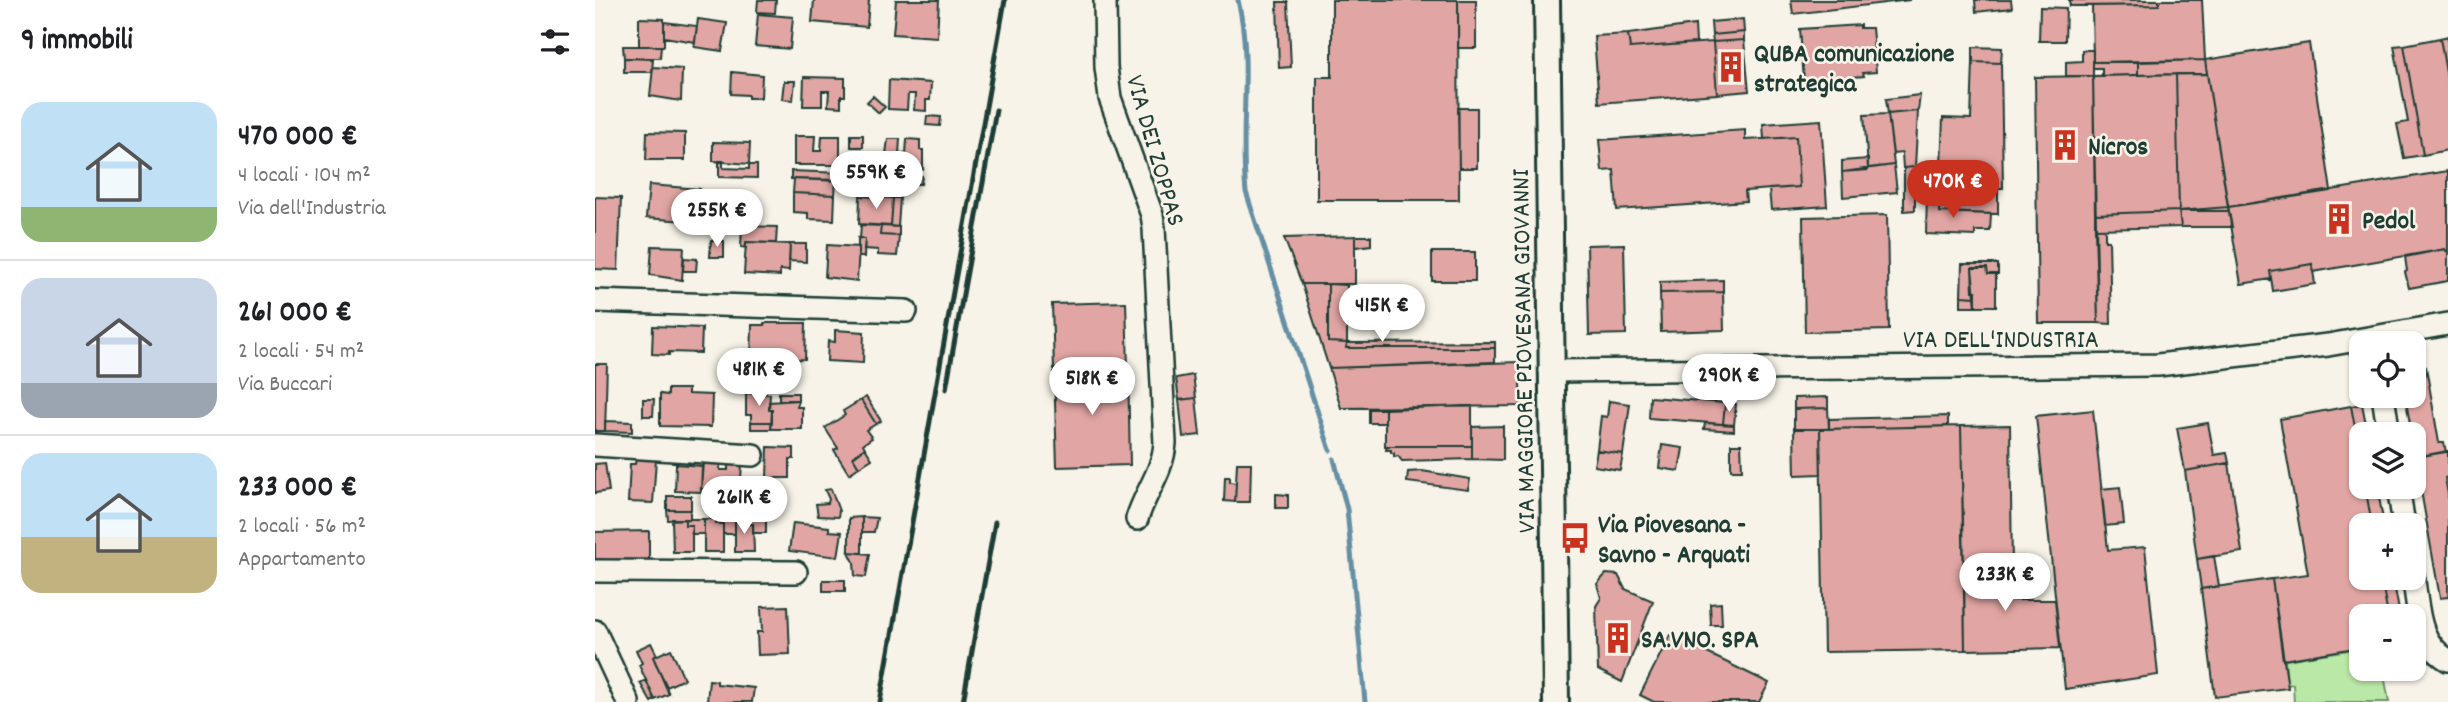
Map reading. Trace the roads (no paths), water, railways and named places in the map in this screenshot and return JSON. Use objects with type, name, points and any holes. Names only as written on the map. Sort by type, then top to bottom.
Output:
[{"type":"street","name":"VIA DEI ZOPPAS","points":[[1105,0],[1106,66],[1110,98],[1152,215],[1154,228],[1164,452],[1162,465],[1137,519]]},
{"type":"street","name":"VIA MAGGIORE PIOVESANA GIOVANNI","points":[[1546,0],[1556,702]]},
{"type":"street","points":[[595,301],[906,311]]},
{"type":"street","name":"VIA DELL'INDUSTRIA","points":[[2413,331],[2448,324]]},
{"type":"street","name":"VIA DELL'INDUSTRIA","points":[[1551,371],[2158,365],[2349,342]]},
{"type":"street","points":[[595,445],[753,455]]},
{"type":"street","points":[[595,571],[796,572]]},
{"type":"street","points":[[2416,590],[2426,640],[2448,660]]},
{"type":"street","points":[[595,631],[628,702]]},
{"type":"waterway","points":[[1238,0],[1245,47],[1246,192],[1330,450]]},
{"type":"waterway","points":[[1334,459],[1347,509],[1365,702]]},
{"type":"railway","points":[[880,702],[1005,0]]},
{"type":"railway","points":[[946,389],[996,110]]},
{"type":"railway","points":[[963,702],[995,522]]},
{"type":"place","name":"QUBA comunicazione strategica","points":[[1731,67]]},
{"type":"place","name":"Nicros","points":[[2065,145]]},
{"type":"place","name":"Pedol","points":[[2339,219]]},
{"type":"place","name":"Via Piovesana - Savno - Arquati","points":[[1575,538]]},
{"type":"place","name":"SA.VNO. SPA","points":[[1618,638]]}]
